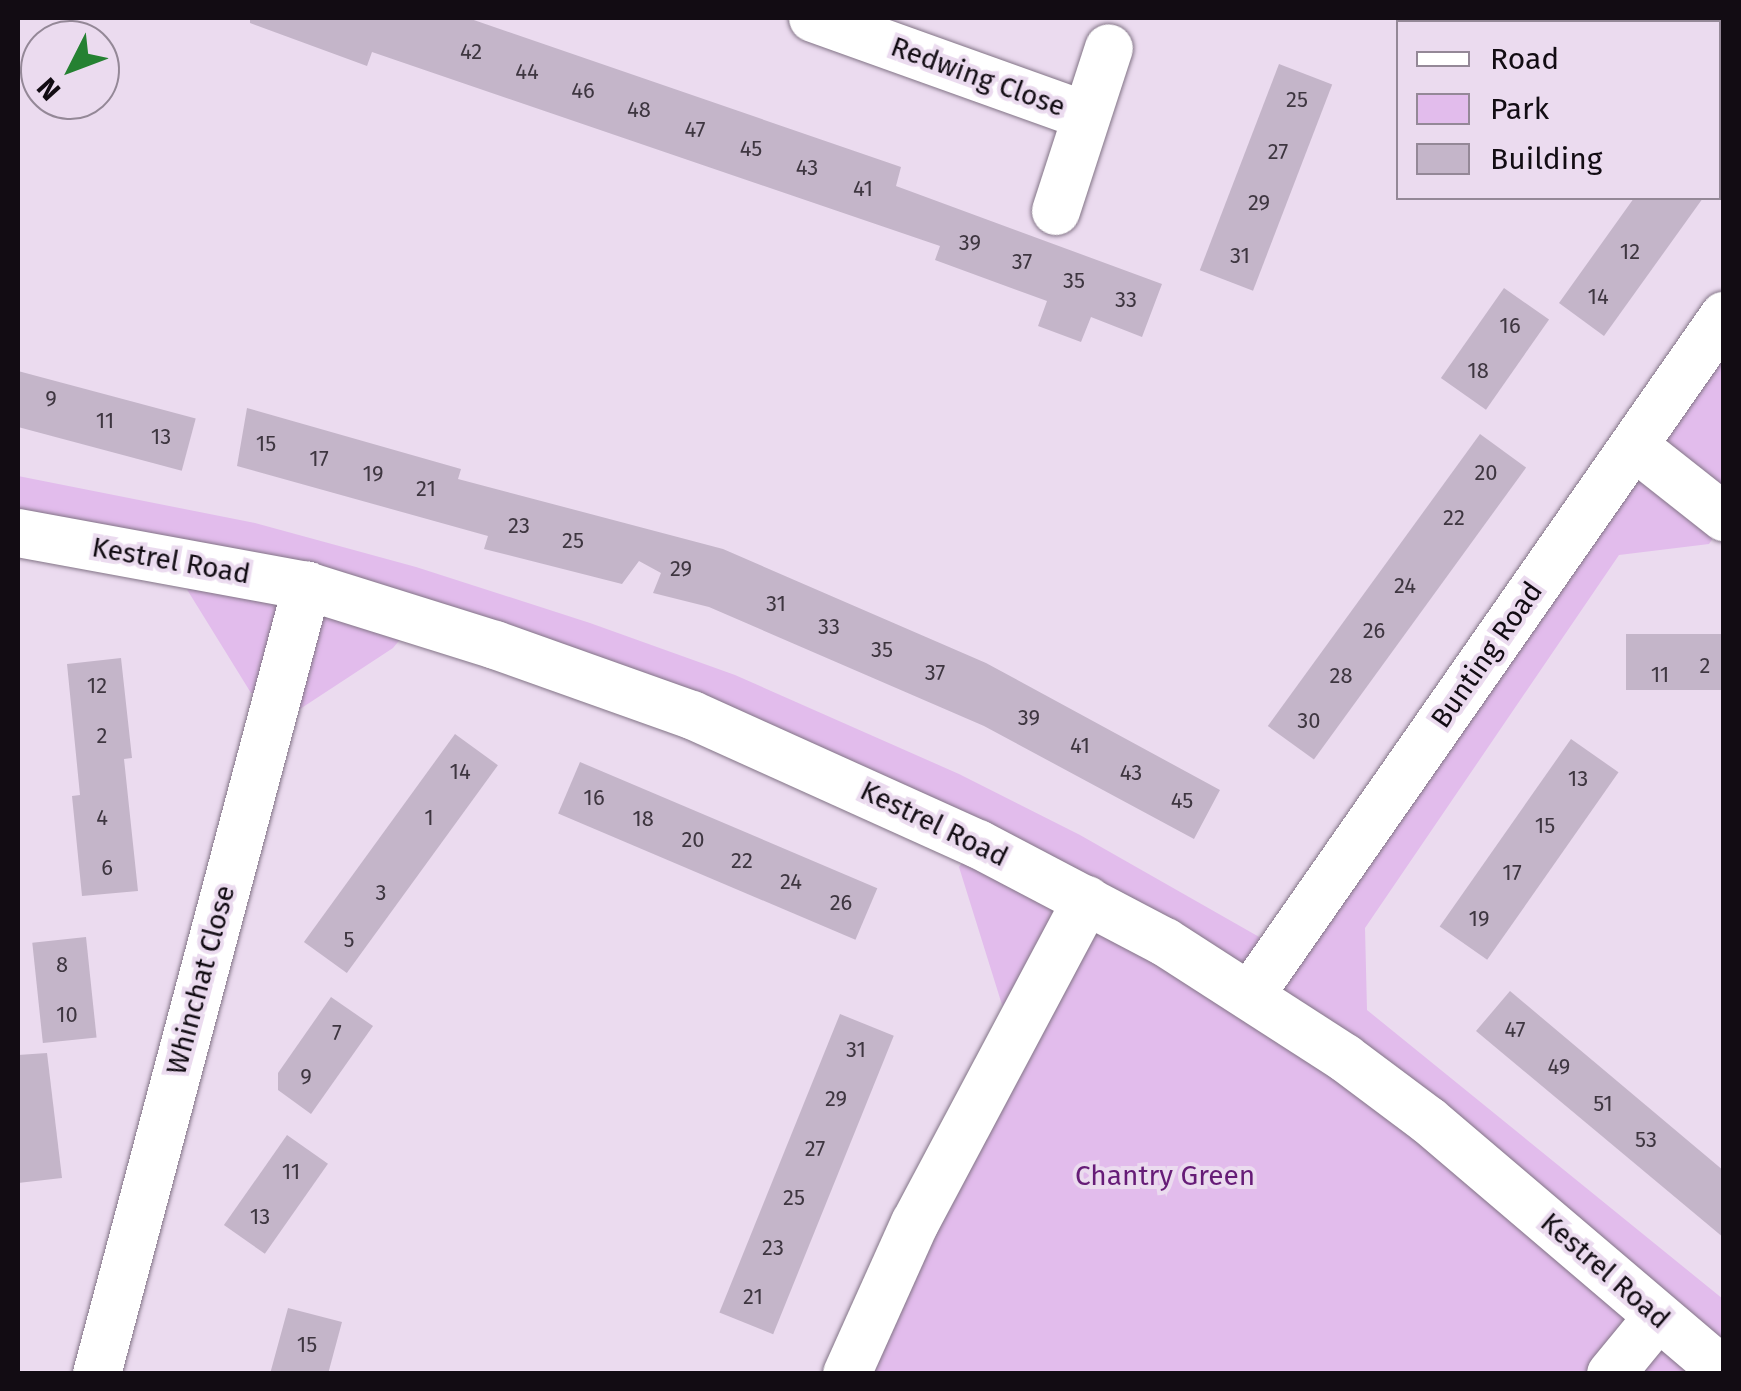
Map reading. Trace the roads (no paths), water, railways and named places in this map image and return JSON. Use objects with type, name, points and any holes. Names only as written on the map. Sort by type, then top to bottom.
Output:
[{"type":"street","name":"Redwing Close","points":[[813,18],[1086,116]]},
{"type":"street","name":"Redwing Close","points":[[1056,211],[1109,48]]},
{"type":"street","name":"Bunting Road","points":[[1252,994],[1724,316]]},
{"type":"street","points":[[1634,446],[1724,517]]},
{"type":"street","name":"Kestrel Road","points":[[18,533],[307,586],[495,645],[692,716],[895,804],[1087,900],[1252,994],[1428,1120],[1724,1372]]},
{"type":"street","name":"Whinchat Close","points":[[97,1374],[307,586]]},
{"type":"street","points":[[848,1374],[915,1223],[1087,900]]},
{"type":"street","points":[[1611,1374],[1657,1318]]},
{"type":"park label","name":"Chantry Green","points":[[1165,1176]]}]
